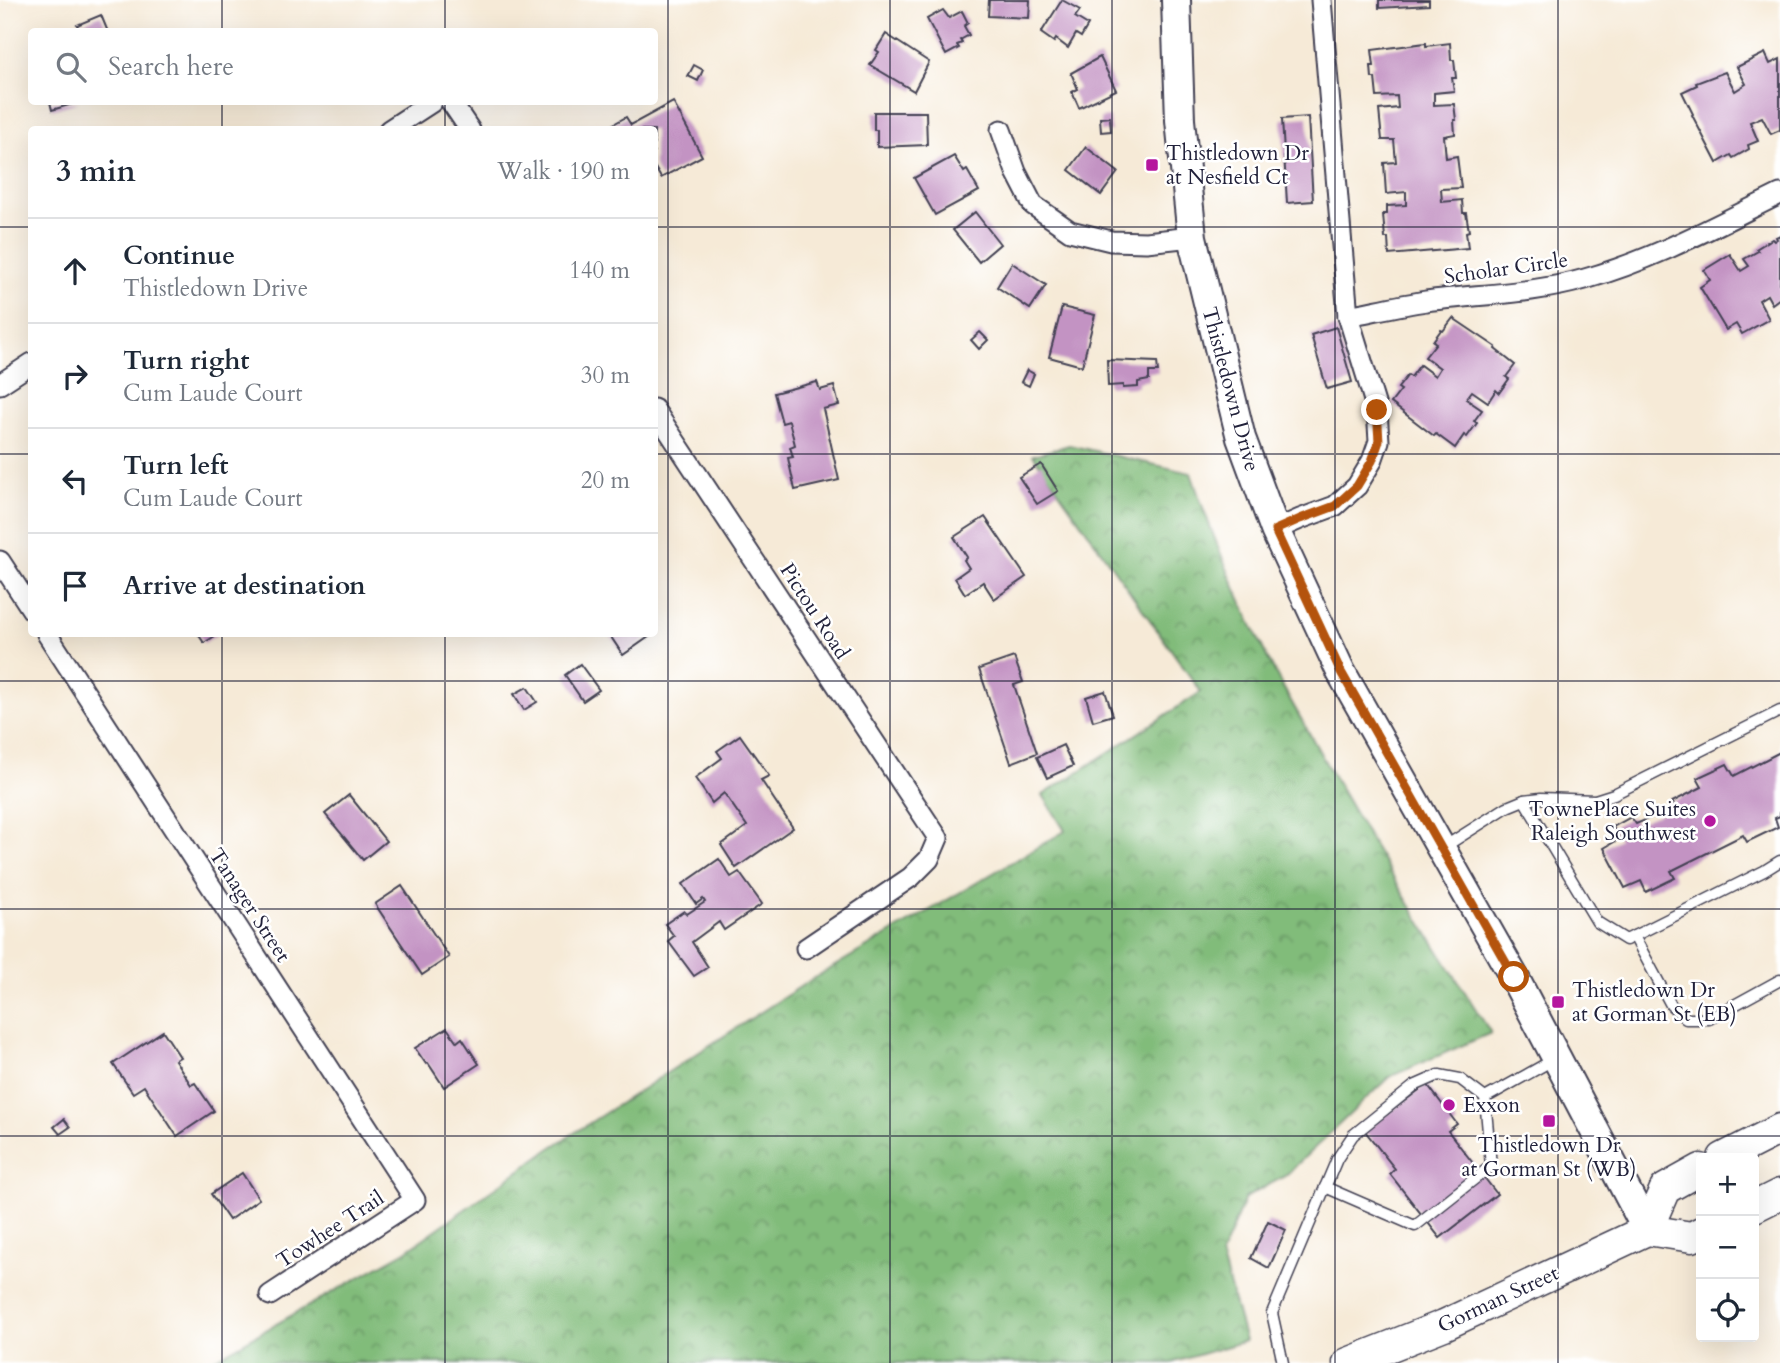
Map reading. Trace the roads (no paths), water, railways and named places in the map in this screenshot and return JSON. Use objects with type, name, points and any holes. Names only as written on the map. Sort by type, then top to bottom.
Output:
[{"type":"main road","name":"Thistledown Drive","points":[[1176,0],[1180,120],[1192,237],[1241,438],[1275,530],[1341,672],[1514,977],[1647,1230]]},
{"type":"main road","points":[[1733,1153],[1780,1129]]},
{"type":"main road","points":[[1696,1172],[1665,1188],[1647,1230],[1692,1237],[1696,1235]]},
{"type":"main road","points":[[1759,1204],[1780,1194]]},
{"type":"main road","name":"Gorman Street","points":[[1348,1363],[1444,1325],[1647,1230]]},
{"type":"street","points":[[1275,530],[1335,506],[1357,486],[1372,461],[1379,441],[1377,410],[1348,316],[1321,0]]},
{"type":"street","points":[[395,126],[427,105]]},
{"type":"street","points":[[453,105],[467,126]]},
{"type":"street","points":[[1001,130],[1016,172],[1033,205],[1070,231],[1111,241],[1146,242],[1192,237]]},
{"type":"street","name":"Scholar Circle","points":[[1348,316],[1426,301],[1512,293],[1583,280],[1616,270],[1694,236],[1780,194]]},
{"type":"street","points":[[0,384],[28,366]]},
{"type":"street","name":"Pictou Road","points":[[658,415],[937,838],[929,859],[911,877],[806,948]]},
{"type":"street","points":[[0,561],[28,604]]},
{"type":"street","name":"Tanager Street","points":[[49,637],[415,1200]]},
{"type":"street","name":"Towhee Trail","points":[[270,1295],[415,1200]]},
{"type":"lane","points":[[1441,849],[1507,807],[1524,800],[1541,797],[1595,800],[1614,794],[1780,711]]},
{"type":"lane","points":[[1524,800],[1597,922],[1626,940],[1780,861]]},
{"type":"lane","points":[[1634,936],[1671,1005],[1686,1019],[1709,1019],[1780,981]]},
{"type":"lane","points":[[1485,1098],[1557,1058]]},
{"type":"lane","points":[[1283,1363],[1272,1312],[1336,1159],[1353,1135],[1414,1086],[1439,1075],[1460,1079],[1485,1098],[1491,1166],[1415,1226],[1325,1188]]},
{"type":"place","name":"Thistledown Dr at Nesfield Ct","points":[[1152,165]]},
{"type":"place","name":"TownePlace Suites Raleigh Southwest","points":[[1710,821]]},
{"type":"place","name":"Thistledown Dr at Gorman St (EB)","points":[[1558,1002]]},
{"type":"place","name":"Exxon","points":[[1449,1105]]},
{"type":"place","name":"Thistledown Dr at Gorman St (WB)","points":[[1549,1121]]}]
